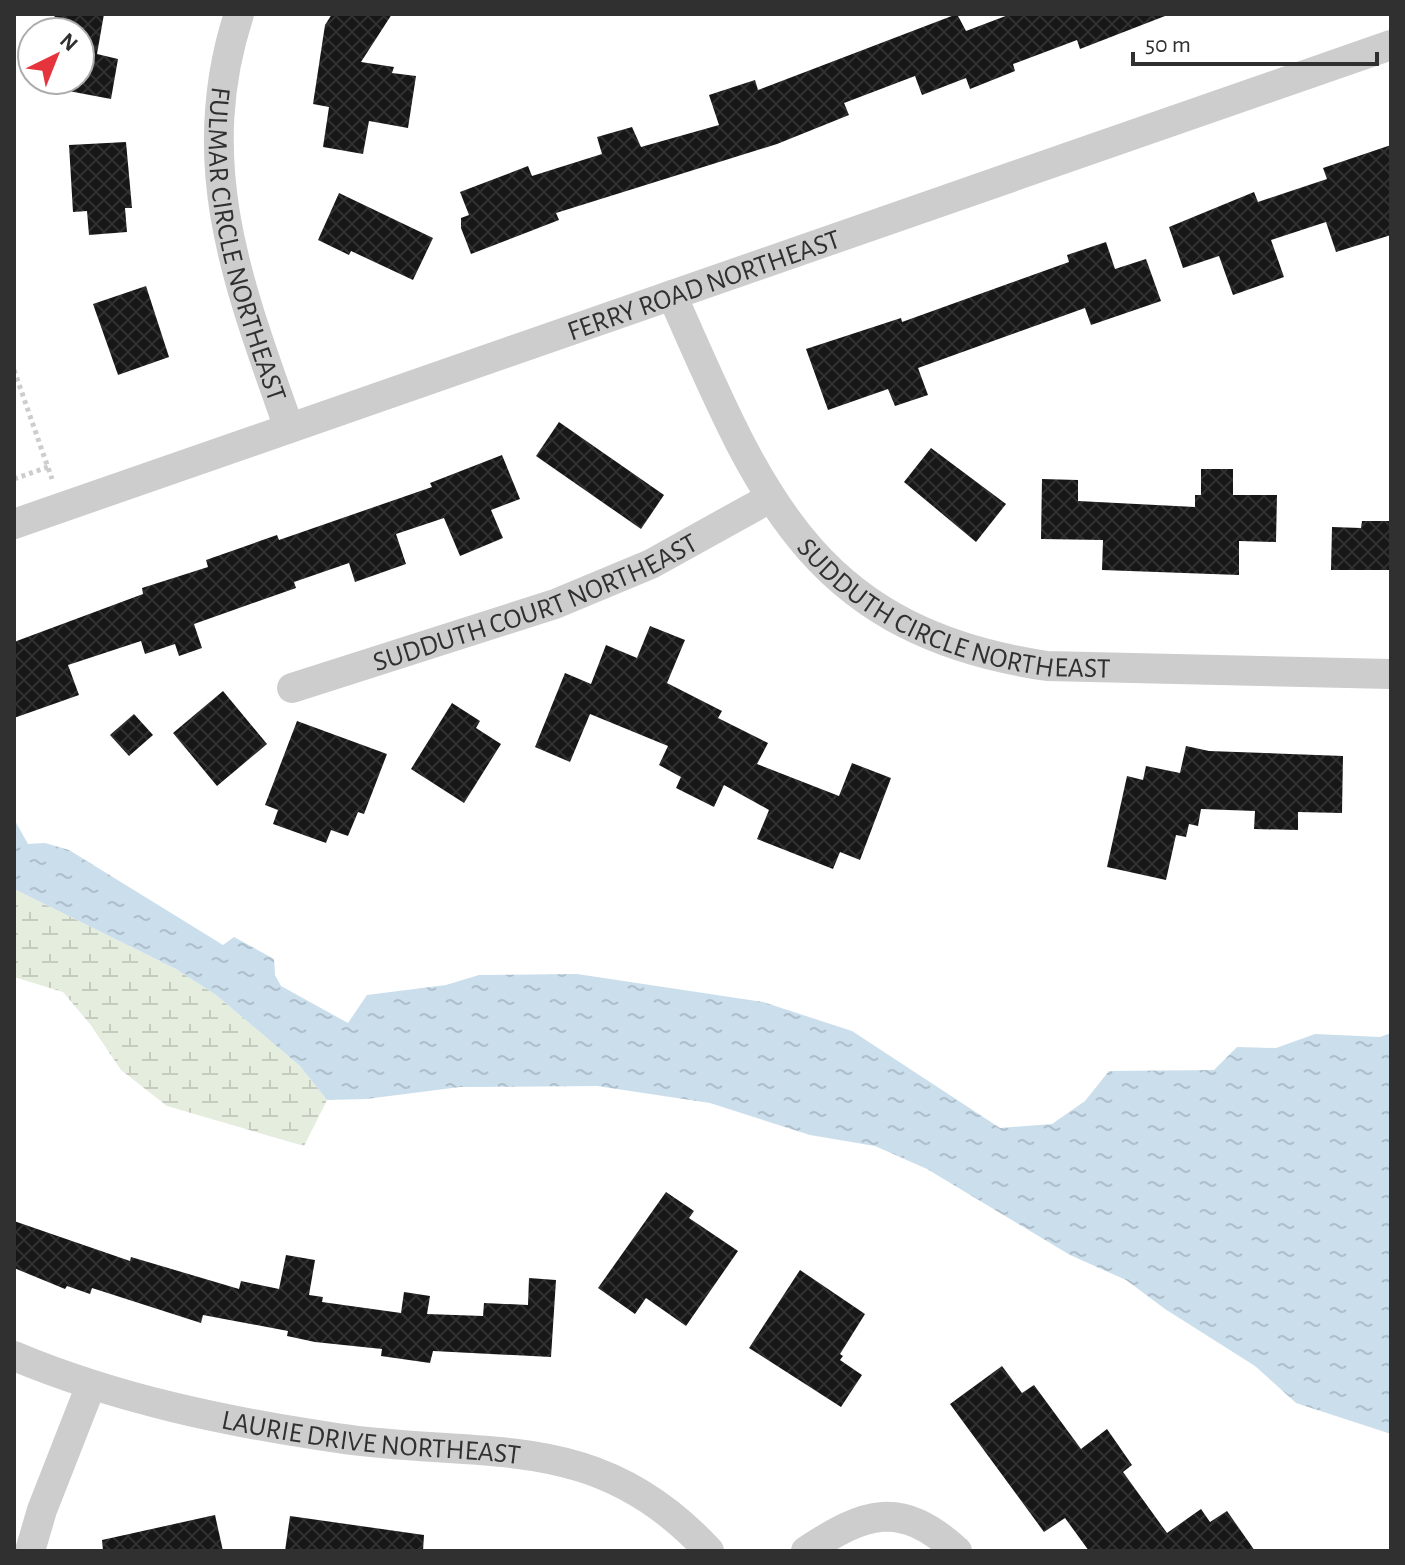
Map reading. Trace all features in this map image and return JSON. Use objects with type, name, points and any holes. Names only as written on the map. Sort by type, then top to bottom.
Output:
[{"type":"street","name":"FULMAR CIRCLE NORTHEAST","points":[[239,14],[219,110],[221,206],[242,294],[289,428]]},
{"type":"street","name":"FERRY ROAD NORTHEAST","points":[[16,519],[62,507],[1391,45]]},
{"type":"street","name":"SUDDUTH CIRCLE NORTHEAST","points":[[672,295],[728,425],[770,498],[800,541],[867,601],[898,621],[951,646],[995,658],[1047,666],[1391,674]]},
{"type":"street","name":"SUDDUTH COURT NORTHEAST","points":[[292,688],[555,604],[651,564],[770,498]]},
{"type":"street","name":"LAURIE DRIVE NORTHEAST","points":[[14,1356],[91,1385],[235,1420],[338,1438],[442,1450],[540,1455],[583,1465],[624,1483],[677,1517],[709,1551]]},
{"type":"street","points":[[30,1551],[91,1385]]},
{"type":"street","points":[[806,1551],[843,1526],[893,1515],[929,1528],[957,1551]]},
{"type":"path","points":[[14,370],[62,507]]},
{"type":"path","points":[[14,479],[48,467]]},
{"type":"green space","points":[[14,889],[176,969],[216,995],[300,1066],[327,1100],[304,1146],[167,1106],[121,1070],[90,1024],[63,992],[14,977]]},
{"type":"water","points":[[14,819],[28,844],[45,843],[69,850],[223,945],[234,937],[274,959],[275,975],[281,986],[348,1023],[367,995],[446,985],[479,975],[577,974],[763,1002],[852,1031],[1000,1128],[1052,1124],[1085,1101],[1109,1071],[1214,1070],[1237,1047],[1276,1048],[1315,1034],[1380,1037],[1391,1033],[1391,1434],[1296,1403],[1255,1366],[1165,1309],[1126,1280],[1070,1255],[927,1169],[875,1146],[810,1135],[710,1103],[597,1086],[460,1087],[366,1099],[327,1100],[300,1066],[216,995],[176,969],[14,889]]},
{"type":"building","points":[[104,14],[97,54],[118,59],[111,99],[95,96],[96,16],[55,16]]},
{"type":"building","points":[[332,14],[392,14],[361,62],[394,67],[392,73],[416,76],[408,128],[369,121],[363,154],[323,147],[329,107],[313,104],[325,25]]},
{"type":"building","points":[[957,14],[966,31],[1011,14],[1165,16],[1080,49],[1077,40],[1013,64],[1015,71],[970,89],[966,78],[922,95],[915,76],[844,103],[849,115],[777,144],[556,213],[559,220],[471,254],[461,228],[461,218],[469,215],[460,192],[528,166],[532,176],[602,154],[597,137],[632,127],[641,147],[719,125],[709,95],[755,80],[758,90]]},
{"type":"building","points":[[126,142],[132,208],[125,208],[127,232],[89,235],[87,211],[73,212],[69,145]]},
{"type":"building","points":[[1391,145],[1391,235],[1336,252],[1326,222],[1271,240],[1284,277],[1233,295],[1219,256],[1183,268],[1169,227],[1254,192],[1258,202],[1327,179],[1323,168]]},
{"type":"building","points":[[339,193],[433,238],[413,280],[351,251],[349,255],[318,240]]},
{"type":"building","points":[[1106,242],[1115,269],[1146,259],[1161,301],[1091,325],[1085,308],[918,368],[928,395],[895,406],[888,389],[828,410],[806,349],[901,318],[902,322],[1069,262],[1067,255]]},
{"type":"building","points":[[146,286],[169,357],[118,375],[93,304]]},
{"type":"building","points":[[559,422],[664,495],[641,529],[536,456]]},
{"type":"building","points":[[931,448],[1006,504],[976,542],[904,482]]},
{"type":"building","points":[[502,455],[520,499],[491,510],[503,538],[460,556],[444,518],[396,534],[406,564],[355,582],[349,563],[294,582],[296,588],[194,624],[202,648],[179,656],[175,644],[145,654],[141,641],[68,665],[79,695],[14,718],[14,642],[143,594],[142,588],[208,567],[206,560],[277,535],[279,540],[432,487],[430,483]]},
{"type":"building","points":[[1201,469],[1233,469],[1233,495],[1277,495],[1276,542],[1239,541],[1239,575],[1102,570],[1103,540],[1041,539],[1042,479],[1078,480],[1078,501],[1195,507],[1195,495],[1201,495]]},
{"type":"building","points":[[1362,521],[1391,521],[1391,570],[1331,570],[1332,527],[1361,528]]},
{"type":"building","points":[[650,626],[685,640],[667,683],[722,711],[718,718],[768,743],[757,764],[839,796],[852,763],[891,778],[860,860],[840,852],[833,869],[757,839],[769,810],[724,785],[714,807],[676,788],[681,777],[659,765],[668,746],[590,714],[570,762],[535,747],[565,673],[591,684],[606,645],[637,658]]},
{"type":"building","points":[[223,691],[267,744],[217,786],[173,733]]},
{"type":"building","points":[[452,703],[480,721],[476,728],[501,744],[464,803],[411,769]]},
{"type":"building","points":[[134,714],[153,735],[129,756],[110,735]]},
{"type":"building","points":[[297,721],[387,754],[364,814],[358,812],[348,836],[331,830],[326,843],[273,824],[278,810],[265,805]]},
{"type":"building","points":[[1186,746],[1209,751],[1343,756],[1342,813],[1298,812],[1298,830],[1254,829],[1255,811],[1201,809],[1198,826],[1189,824],[1186,837],[1176,835],[1166,880],[1107,867],[1127,776],[1143,780],[1146,766],[1180,773]]},
{"type":"building","points":[[666,1192],[694,1211],[689,1218],[738,1251],[686,1326],[646,1298],[635,1314],[598,1288]]},
{"type":"building","points":[[14,1221],[130,1261],[131,1257],[239,1289],[241,1281],[279,1289],[286,1255],[315,1260],[309,1295],[323,1297],[322,1302],[401,1313],[404,1292],[430,1296],[427,1314],[483,1316],[484,1303],[528,1305],[529,1278],[556,1280],[551,1357],[433,1351],[430,1363],[381,1356],[382,1349],[315,1342],[287,1336],[288,1331],[203,1315],[201,1323],[92,1288],[90,1294],[67,1286],[65,1289],[14,1268]]},
{"type":"building","points":[[800,1270],[865,1314],[840,1354],[843,1356],[840,1360],[862,1375],[841,1407],[749,1348]]},
{"type":"building","points":[[1002,1366],[1022,1393],[1034,1385],[1081,1449],[1107,1429],[1132,1465],[1123,1472],[1167,1533],[1201,1509],[1210,1522],[1227,1511],[1255,1551],[1089,1551],[1065,1518],[1044,1532],[950,1404]]},
{"type":"building","points":[[215,1515],[223,1551],[103,1551],[102,1540]]},
{"type":"building","points":[[290,1516],[424,1535],[423,1551],[285,1551]]}]
